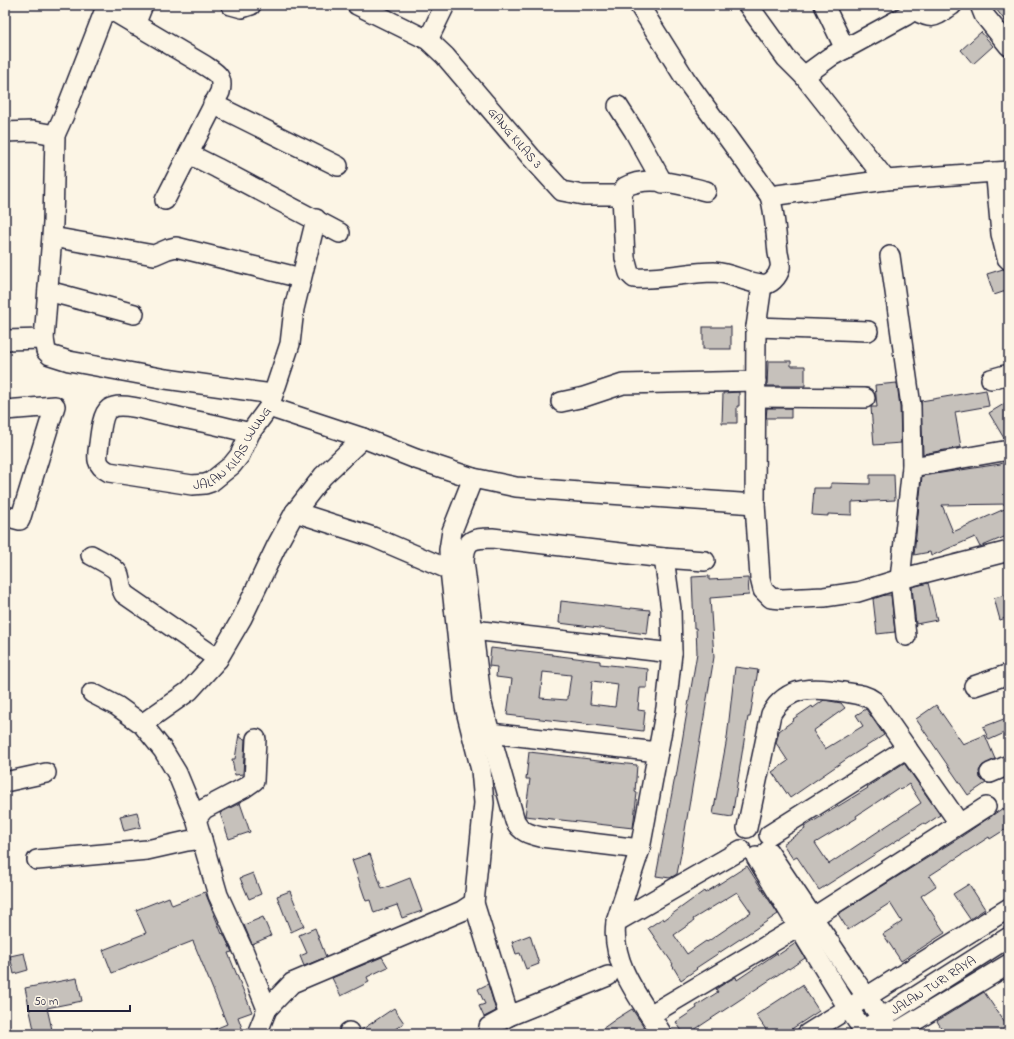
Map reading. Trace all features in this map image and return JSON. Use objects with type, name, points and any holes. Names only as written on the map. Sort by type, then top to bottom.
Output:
[{"type":"street","points":[[135,25],[143,5]]},
{"type":"street","points":[[230,5],[242,8],[251,5]]},
{"type":"street","name":"GANG KILAS 3","points":[[357,5],[428,40],[445,56],[530,157],[562,191],[583,195],[622,195]]},
{"type":"street","points":[[428,40],[445,5]]},
{"type":"street","points":[[639,5],[690,86],[770,196],[773,206],[780,268],[774,281],[762,285],[724,273],[689,273],[634,278],[629,273],[625,258],[622,195],[625,187],[636,183],[663,183],[706,191]]},
{"type":"street","points":[[748,5],[786,58],[804,76],[886,180]]},
{"type":"street","points":[[824,5],[845,49]]},
{"type":"street","points":[[804,76],[830,57],[888,26],[915,8],[926,17],[933,17],[952,5]]},
{"type":"street","points":[[980,5],[984,15],[1009,46]]},
{"type":"street","points":[[165,200],[189,154],[221,86],[219,75],[104,6],[64,115],[55,135],[52,237],[44,339],[46,351],[50,355],[69,361],[270,400],[290,344],[294,310],[316,219]]},
{"type":"street","points":[[213,104],[338,166]]},
{"type":"street","points":[[618,106],[646,150],[663,183]]},
{"type":"street","points":[[5,132],[33,131],[55,135]]},
{"type":"street","points":[[189,154],[316,219],[340,233]]},
{"type":"street","points":[[770,196],[886,180],[1002,172]]},
{"type":"street","points":[[1002,172],[996,178],[1001,234],[1007,258],[1009,260]]},
{"type":"street","points":[[52,237],[154,255],[176,247],[301,278]]},
{"type":"street","points":[[890,256],[911,406],[912,467],[900,579],[906,636]]},
{"type":"street","points":[[762,285],[756,327],[755,504],[761,586],[767,595],[771,598],[782,599],[824,597],[858,592],[900,579],[1009,551]]},
{"type":"street","points":[[48,291],[134,314]]},
{"type":"street","points":[[756,327],[868,331]]},
{"type":"street","points":[[5,340],[44,339]]},
{"type":"street","points":[[561,402],[584,397],[623,384],[756,389],[865,398]]},
{"type":"street","name":"JALAN KILAS UJUNG","points":[[250,433],[141,409],[122,406],[115,407],[108,409],[105,414],[97,457],[103,469],[109,472],[192,485],[205,484],[216,479],[232,465],[240,455],[250,433],[270,400],[416,459],[473,478],[516,487],[755,504]]},
{"type":"street","points":[[5,410],[55,406],[20,520],[5,516]]},
{"type":"street","points":[[142,724],[189,691],[218,659],[242,618],[277,545],[295,512],[323,476],[363,438]]},
{"type":"street","points":[[912,467],[1009,450]]},
{"type":"street","points":[[473,478],[452,531],[449,550],[450,570],[465,707],[481,770],[483,787],[484,803],[474,903],[509,1016]]},
{"type":"street","points":[[295,512],[373,537],[450,570]]},
{"type":"street","points":[[640,849],[541,837],[522,830],[515,821],[482,704],[464,561],[466,545],[474,540],[492,538],[664,558],[705,561]]},
{"type":"street","points":[[91,555],[119,574],[121,589],[124,594],[218,659]]},
{"type":"street","points":[[662,1034],[636,995],[616,950],[615,932],[616,922],[640,849],[666,708],[672,653],[671,609],[664,558]]},
{"type":"street","points":[[473,630],[672,653]]},
{"type":"street","points":[[974,686],[1009,674]]},
{"type":"street","points":[[862,1033],[805,922],[758,848],[739,840],[743,831],[747,828],[771,714],[775,706],[782,699],[803,690],[820,689],[869,697],[879,707],[959,823]]},
{"type":"street","points":[[92,693],[117,706],[142,724],[171,762],[196,819],[218,895],[244,952],[266,1009]]},
{"type":"street","points":[[490,733],[658,752]]},
{"type":"street","points":[[196,819],[204,809],[244,788],[254,781],[256,771],[256,739]]},
{"type":"street","points":[[616,922],[758,848],[907,748]]},
{"type":"street","points":[[990,773],[1009,765]]},
{"type":"street","points":[[5,782],[46,773]]},
{"type":"street","points":[[650,1015],[805,922],[986,807]]},
{"type":"street","points":[[37,860],[147,850],[202,839]]},
{"type":"street","points":[[257,1034],[266,1009],[292,983],[462,911],[474,903]]},
{"type":"street","points":[[807,1034],[1009,908]]},
{"type":"street","points":[[805,922],[867,996],[893,1034],[1009,964]]},
{"type":"street","name":"JALAN TURI RAYA","points":[[862,1033],[882,1018],[1009,937]]},
{"type":"street","points":[[488,1034],[489,1027],[509,1016],[608,976]]},
{"type":"building","points":[[993,5],[1009,5],[1009,26]]},
{"type":"building","points":[[981,32],[993,46],[973,64],[961,50]]},
{"type":"building","points":[[1003,269],[1008,271],[1009,290],[994,295],[987,274]]},
{"type":"building","points":[[703,327],[731,327],[731,349],[703,349]]},
{"type":"building","points":[[768,361],[791,361],[791,366],[805,366],[805,386],[767,386]]},
{"type":"building","points":[[897,383],[900,407],[901,443],[874,445],[871,407],[877,407],[875,385]]},
{"type":"building","points":[[986,390],[989,406],[955,412],[961,447],[923,454],[921,401]]},
{"type":"building","points":[[739,392],[737,423],[722,423],[723,393]]},
{"type":"building","points":[[1009,401],[1009,439],[1005,440],[989,413]]},
{"type":"building","points":[[767,408],[791,408],[791,418],[766,418]]},
{"type":"building","points":[[1009,461],[1009,504],[942,505],[953,532],[1009,507],[1009,535],[980,547],[975,537],[931,556],[930,552],[914,555],[922,476],[1000,464]]},
{"type":"building","points":[[870,475],[894,475],[895,500],[852,502],[852,515],[812,515],[814,488],[831,488],[831,483],[870,484]]},
{"type":"building","points":[[709,576],[709,580],[748,578],[749,595],[710,598],[714,657],[681,854],[677,874],[670,878],[656,876],[676,777],[697,653],[696,628],[694,628],[692,577]]},
{"type":"building","points":[[928,583],[937,620],[916,624],[912,587]]},
{"type":"building","points":[[1009,594],[1009,617],[1000,620],[994,598]]},
{"type":"building","points":[[885,595],[891,595],[895,632],[877,634],[873,599]]},
{"type":"building","points":[[561,601],[650,610],[647,634],[559,623]]},
{"type":"building","points":[[491,648],[552,654],[600,661],[600,664],[648,669],[647,688],[640,688],[638,710],[645,711],[643,731],[507,715],[512,679],[496,677],[497,667],[489,666]],"holes":[[[543,672],[571,675],[567,700],[540,698]],[[592,681],[618,684],[615,707],[590,704]]]},
{"type":"building","points":[[735,667],[758,670],[750,717],[748,717],[732,817],[713,814],[727,738]]},
{"type":"building","points":[[824,700],[841,703],[845,708],[813,731],[825,749],[863,726],[856,715],[866,709],[884,735],[790,798],[772,772],[788,761],[776,743],[779,731],[794,720],[793,719]]},
{"type":"building","points":[[936,705],[963,744],[985,735],[995,759],[982,766],[979,771],[980,778],[986,783],[968,795],[916,719]]},
{"type":"building","points":[[1009,717],[1009,731],[989,740],[983,727]]},
{"type":"building","points":[[239,734],[241,738],[245,739],[243,774],[235,775],[232,759],[235,759]]},
{"type":"building","points":[[529,752],[637,765],[635,792],[637,793],[633,828],[525,816],[530,779],[526,779]]},
{"type":"building","points":[[904,763],[940,815],[925,825],[924,823],[819,890],[797,857],[793,859],[783,844],[805,829],[804,827],[868,788],[867,787]],"holes":[[[909,784],[921,803],[829,864],[815,843],[857,818],[856,816],[898,788],[900,790]]]},
{"type":"building","points":[[240,803],[250,832],[229,839],[220,813]]},
{"type":"building","points":[[1003,808],[1009,817],[1009,827],[990,839],[989,837],[929,876],[936,886],[921,896],[945,933],[901,961],[883,934],[902,922],[890,903],[848,930],[838,914],[962,836]]},
{"type":"building","points":[[137,812],[141,827],[124,831],[120,816]]},
{"type":"building","points":[[370,854],[382,889],[410,878],[422,911],[402,918],[397,905],[374,913],[370,900],[366,901],[352,860]]},
{"type":"building","points":[[747,866],[778,914],[696,968],[697,969],[681,980],[672,965],[673,964],[648,928],[663,918],[664,920],[704,891],[705,893]],"holes":[[[737,892],[751,912],[687,954],[674,935],[694,921],[693,919]]]},
{"type":"building","points":[[253,873],[261,894],[249,899],[240,878]]},
{"type":"building","points":[[969,884],[985,909],[970,919],[953,894]]},
{"type":"building","points":[[290,891],[304,926],[291,932],[277,896]]},
{"type":"building","points":[[205,892],[222,934],[223,933],[232,952],[228,953],[252,1012],[238,1017],[243,1031],[236,1034],[203,1034],[227,1024],[193,941],[112,973],[103,950],[146,933],[136,910],[169,897],[172,905]]},
{"type":"building","points":[[263,917],[271,936],[252,944],[244,925]]},
{"type":"building","points":[[315,928],[326,957],[304,966],[300,956],[307,953],[299,935]]},
{"type":"building","points":[[530,935],[539,964],[526,969],[520,953],[516,954],[512,942]]},
{"type":"building","points":[[796,943],[805,958],[688,1034],[684,1034],[676,1022],[697,1008],[696,1006],[718,992],[716,989],[736,977],[737,980],[777,953],[778,955]]},
{"type":"building","points":[[24,953],[28,970],[14,974],[10,956]]},
{"type":"building","points":[[382,957],[388,967],[367,977],[369,982],[341,996],[332,978]]},
{"type":"building","points":[[77,978],[82,1001],[47,1008],[53,1034],[35,1034],[25,988]]},
{"type":"building","points":[[488,984],[496,1011],[484,1017],[479,1006],[485,1004],[478,989]]},
{"type":"building","points":[[802,985],[819,1011],[784,1034],[769,1034],[756,1015]]},
{"type":"building","points":[[984,992],[1009,1029],[1009,1034],[945,1034],[937,1021]]},
{"type":"building","points":[[394,1008],[404,1023],[388,1034],[361,1034],[360,1031]]},
{"type":"building","points":[[632,1009],[649,1034],[595,1034],[616,1019]]}]
